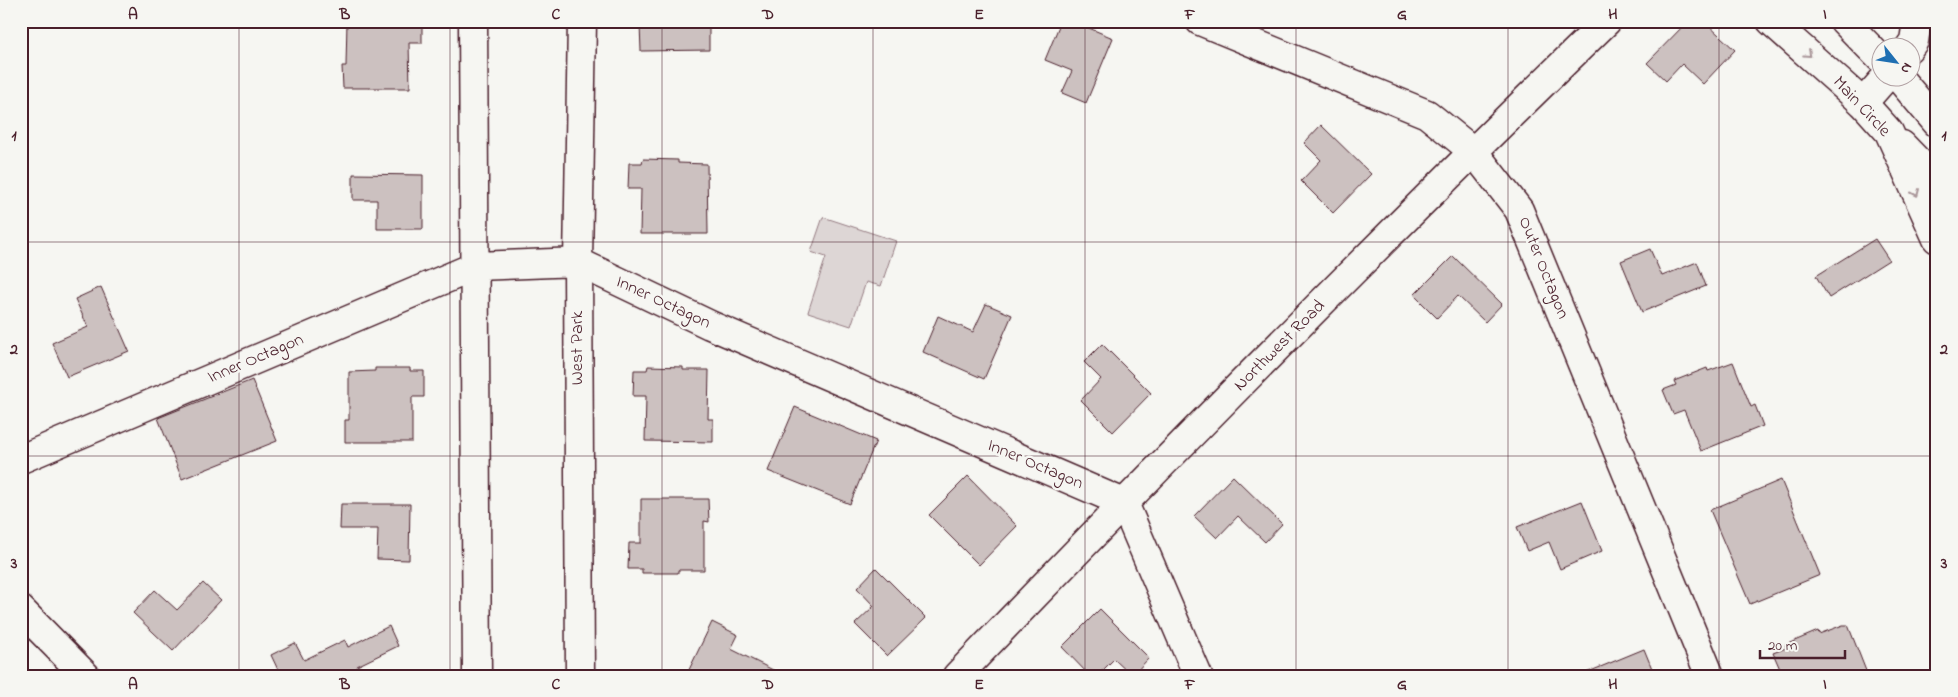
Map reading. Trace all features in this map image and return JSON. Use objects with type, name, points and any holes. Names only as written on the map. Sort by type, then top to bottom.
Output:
[{"type":"street","points":[[473,21],[478,676]]},
{"type":"street","name":"West Park","points":[[580,676],[578,262],[582,21]]},
{"type":"street","name":"Outer Octagon","points":[[1200,21],[1427,114],[1473,151],[1519,210],[1710,676]]},
{"type":"street","name":"Northwest Road","points":[[957,676],[1124,503],[1473,151],[1607,21]]},
{"type":"street","name":"Main Circle","points":[[1771,21],[1863,103],[1889,132],[1937,239]]},
{"type":"street","points":[[1844,21],[1870,48]]},
{"type":"street","points":[[1914,38],[1917,21]]},
{"type":"street","points":[[1863,103],[1876,88]]},
{"type":"street","points":[[1907,88],[1936,122]]},
{"type":"street","points":[[1889,132],[1937,181]]},
{"type":"street","name":"Inner Octagon","points":[[21,458],[476,266],[578,262],[710,325],[1124,503]]},
{"type":"street","points":[[1124,503],[1198,676]]},
{"type":"street","points":[[21,610],[86,676]]},
{"type":"shaded area","points":[[823,217],[896,241],[881,286],[866,282],[851,326],[808,312],[826,257],[811,252]]},
{"type":"building","points":[[347,21],[422,21],[422,43],[409,43],[410,88],[343,88],[342,66],[346,66]]},
{"type":"building","points":[[1061,21],[1072,21],[1113,38],[1086,103],[1062,93],[1072,71],[1045,60]]},
{"type":"building","points":[[1688,21],[1704,21],[1735,50],[1703,84],[1682,64],[1666,81],[1647,63]]},
{"type":"building","points":[[640,25],[709,25],[709,50],[641,51]]},
{"type":"building","points":[[1321,125],[1371,174],[1333,213],[1301,181],[1321,160],[1304,143]]},
{"type":"building","points":[[643,159],[678,160],[678,163],[707,164],[708,234],[640,234],[641,189],[628,189],[629,163],[642,163]]},
{"type":"building","points":[[353,174],[423,175],[423,229],[377,229],[377,200],[353,200]]},
{"type":"building","points":[[1875,239],[1889,260],[1829,298],[1816,276]]},
{"type":"building","points":[[1650,249],[1662,276],[1697,262],[1706,286],[1642,312],[1621,261]]},
{"type":"building","points":[[1453,256],[1502,304],[1485,322],[1458,296],[1437,318],[1414,295]]},
{"type":"building","points":[[101,287],[129,351],[67,377],[52,343],[88,327],[75,299]]},
{"type":"building","points":[[986,304],[1012,315],[984,379],[923,352],[938,316],[973,332]]},
{"type":"building","points":[[1102,344],[1151,393],[1113,432],[1081,400],[1101,379],[1084,362]]},
{"type":"building","points":[[1733,362],[1751,407],[1755,405],[1763,426],[1701,451],[1684,410],[1673,414],[1663,390],[1676,385],[1674,381],[1707,368],[1708,371]]},
{"type":"building","points":[[648,366],[683,367],[683,370],[709,370],[708,419],[713,419],[713,442],[645,441],[646,396],[633,396],[634,370],[647,370]]},
{"type":"building","points":[[375,368],[410,368],[410,371],[424,371],[424,397],[412,397],[412,442],[345,442],[345,420],[349,420],[349,372],[375,371]]},
{"type":"building","points":[[252,380],[277,441],[182,479],[158,418]]},
{"type":"building","points":[[795,407],[876,441],[850,504],[768,471]]},
{"type":"building","points":[[968,476],[1017,526],[979,565],[929,515]]},
{"type":"building","points":[[1233,476],[1282,524],[1265,542],[1238,516],[1217,538],[1194,516]]},
{"type":"building","points":[[1781,480],[1820,575],[1750,604],[1710,510]]},
{"type":"building","points":[[641,499],[708,499],[709,522],[704,521],[704,570],[678,570],[678,573],[642,573],[642,569],[628,569],[629,543],[641,543]]},
{"type":"building","points":[[1582,501],[1602,551],[1560,569],[1549,542],[1527,551],[1517,527]]},
{"type":"building","points":[[341,504],[410,504],[409,560],[377,559],[378,529],[340,529]]},
{"type":"building","points":[[876,568],[926,618],[887,656],[855,624],[874,606],[857,588]]},
{"type":"building","points":[[203,583],[221,600],[173,651],[133,613],[155,590],[177,610]]},
{"type":"building","points":[[1100,609],[1149,658],[1132,676],[1114,659],[1097,676],[1090,676],[1062,647]]},
{"type":"building","points":[[712,622],[738,635],[731,649],[785,676],[686,676]]},
{"type":"building","points":[[1848,625],[1868,676],[1783,676],[1773,653],[1786,648],[1785,645],[1818,631],[1819,634]]},
{"type":"building","points":[[389,626],[398,646],[357,666],[362,676],[271,676],[279,672],[271,655],[295,643],[304,660],[345,640],[348,647]]},
{"type":"building","points":[[1644,649],[1655,676],[1581,675]]}]
